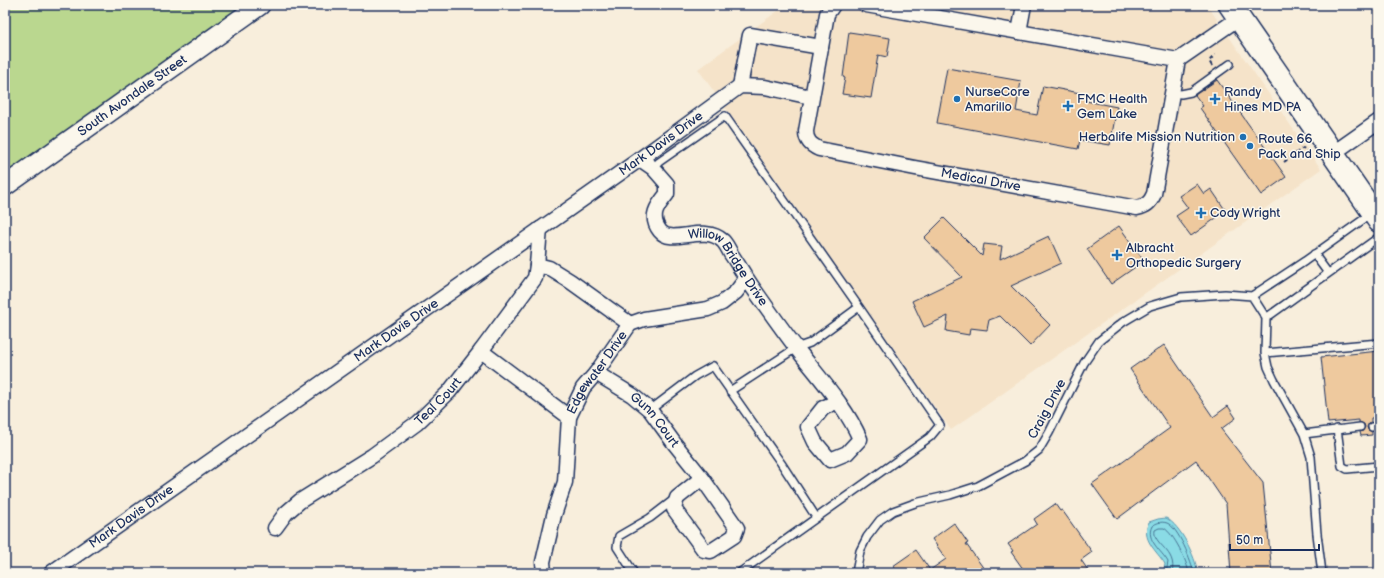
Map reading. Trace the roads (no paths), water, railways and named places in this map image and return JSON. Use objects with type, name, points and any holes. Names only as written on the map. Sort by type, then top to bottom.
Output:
[{"type":"main road","points":[[1234,11],[1376,217]]},
{"type":"street","name":"South Avondale Street","points":[[5,186],[260,5]]},
{"type":"street","name":"Medical Drive","points":[[833,5],[827,14],[811,97],[806,136],[808,142],[819,149],[1137,208],[1143,207],[1148,203],[1154,194],[1178,60]]},
{"type":"street","points":[[866,5],[1178,60],[1234,11]]},
{"type":"street","points":[[1019,32],[1024,5]]},
{"type":"street","points":[[811,97],[765,87],[740,86],[750,35],[821,47]]},
{"type":"street","name":"Mark Davis Drive","points":[[51,573],[640,159],[740,86]]},
{"type":"street","points":[[1332,154],[1379,121]]},
{"type":"street","name":"Willow Bridge Drive","points":[[640,159],[653,168],[667,184],[667,194],[658,204],[654,215],[656,225],[662,233],[671,237],[690,234],[711,234],[724,242],[746,279],[796,348],[838,401]]},
{"type":"street","name":"Teal Court","points":[[275,528],[286,513],[300,501],[372,456],[417,423],[449,392],[481,352],[535,278],[540,228]]},
{"type":"street","points":[[537,265],[548,268],[570,281],[630,324]]},
{"type":"street","name":"Edgewater Drive","points":[[544,573],[542,562],[554,515],[565,482],[569,417],[583,388],[596,373],[630,324],[644,319],[708,309],[722,303],[736,292],[746,279]]},
{"type":"street","points":[[481,352],[569,417]]},
{"type":"street","name":"Gunn Court","points":[[596,373],[632,395],[650,410],[702,478],[737,528],[734,536],[711,551],[704,550],[674,509],[677,498]]},
{"type":"street","points":[[677,498],[702,478]]},
{"type":"lane","points":[[1172,93],[1181,94],[1191,92],[1230,64]]},
{"type":"lane","points":[[653,168],[725,116],[940,425],[930,437],[739,573]]},
{"type":"lane","points":[[1322,573],[1317,534],[1311,457],[1304,434],[1268,367],[1265,353],[1266,318],[1252,296],[1314,254],[1376,217]]},
{"type":"lane","points":[[1266,318],[1379,238]]},
{"type":"lane","points":[[1314,254],[1328,273]]},
{"type":"lane","name":"Craig Drive","points":[[856,573],[860,552],[867,537],[880,520],[893,510],[978,486],[1025,461],[1039,450],[1084,363],[1099,341],[1124,322],[1150,306],[1181,297],[1225,294],[1252,296]]},
{"type":"lane","points":[[730,391],[796,348],[810,343],[859,307]]},
{"type":"lane","points":[[1265,353],[1379,343]]},
{"type":"lane","points":[[650,410],[695,376],[713,366],[781,463],[816,517]]},
{"type":"lane","points":[[1304,434],[1360,427]]},
{"type":"lane","points":[[1337,429],[1342,466],[1347,469],[1379,466]]},
{"type":"lane","points":[[634,573],[617,547],[619,536],[650,518],[677,498]]},
{"type":"water","points":[[1166,518],[1172,522],[1182,534],[1191,550],[1198,573],[1177,573],[1171,571],[1160,573],[1164,570],[1165,564],[1148,539],[1147,528],[1149,522]]},
{"type":"place","name":"NurseCore Amarillo","points":[[957,99]]},
{"type":"place","name":"Randy Hines MD PA","points":[[1215,99]]},
{"type":"place","name":"FMC Health Gem Lake","points":[[1068,106]]},
{"type":"place","name":"Herbalife Mission Nutrition","points":[[1243,137]]},
{"type":"place","name":"Route 66 Pack and Ship","points":[[1250,146]]},
{"type":"place","name":"Cody Wright","points":[[1201,213]]},
{"type":"place","name":"Albracht Orthopedic Surgery","points":[[1117,255]]}]
